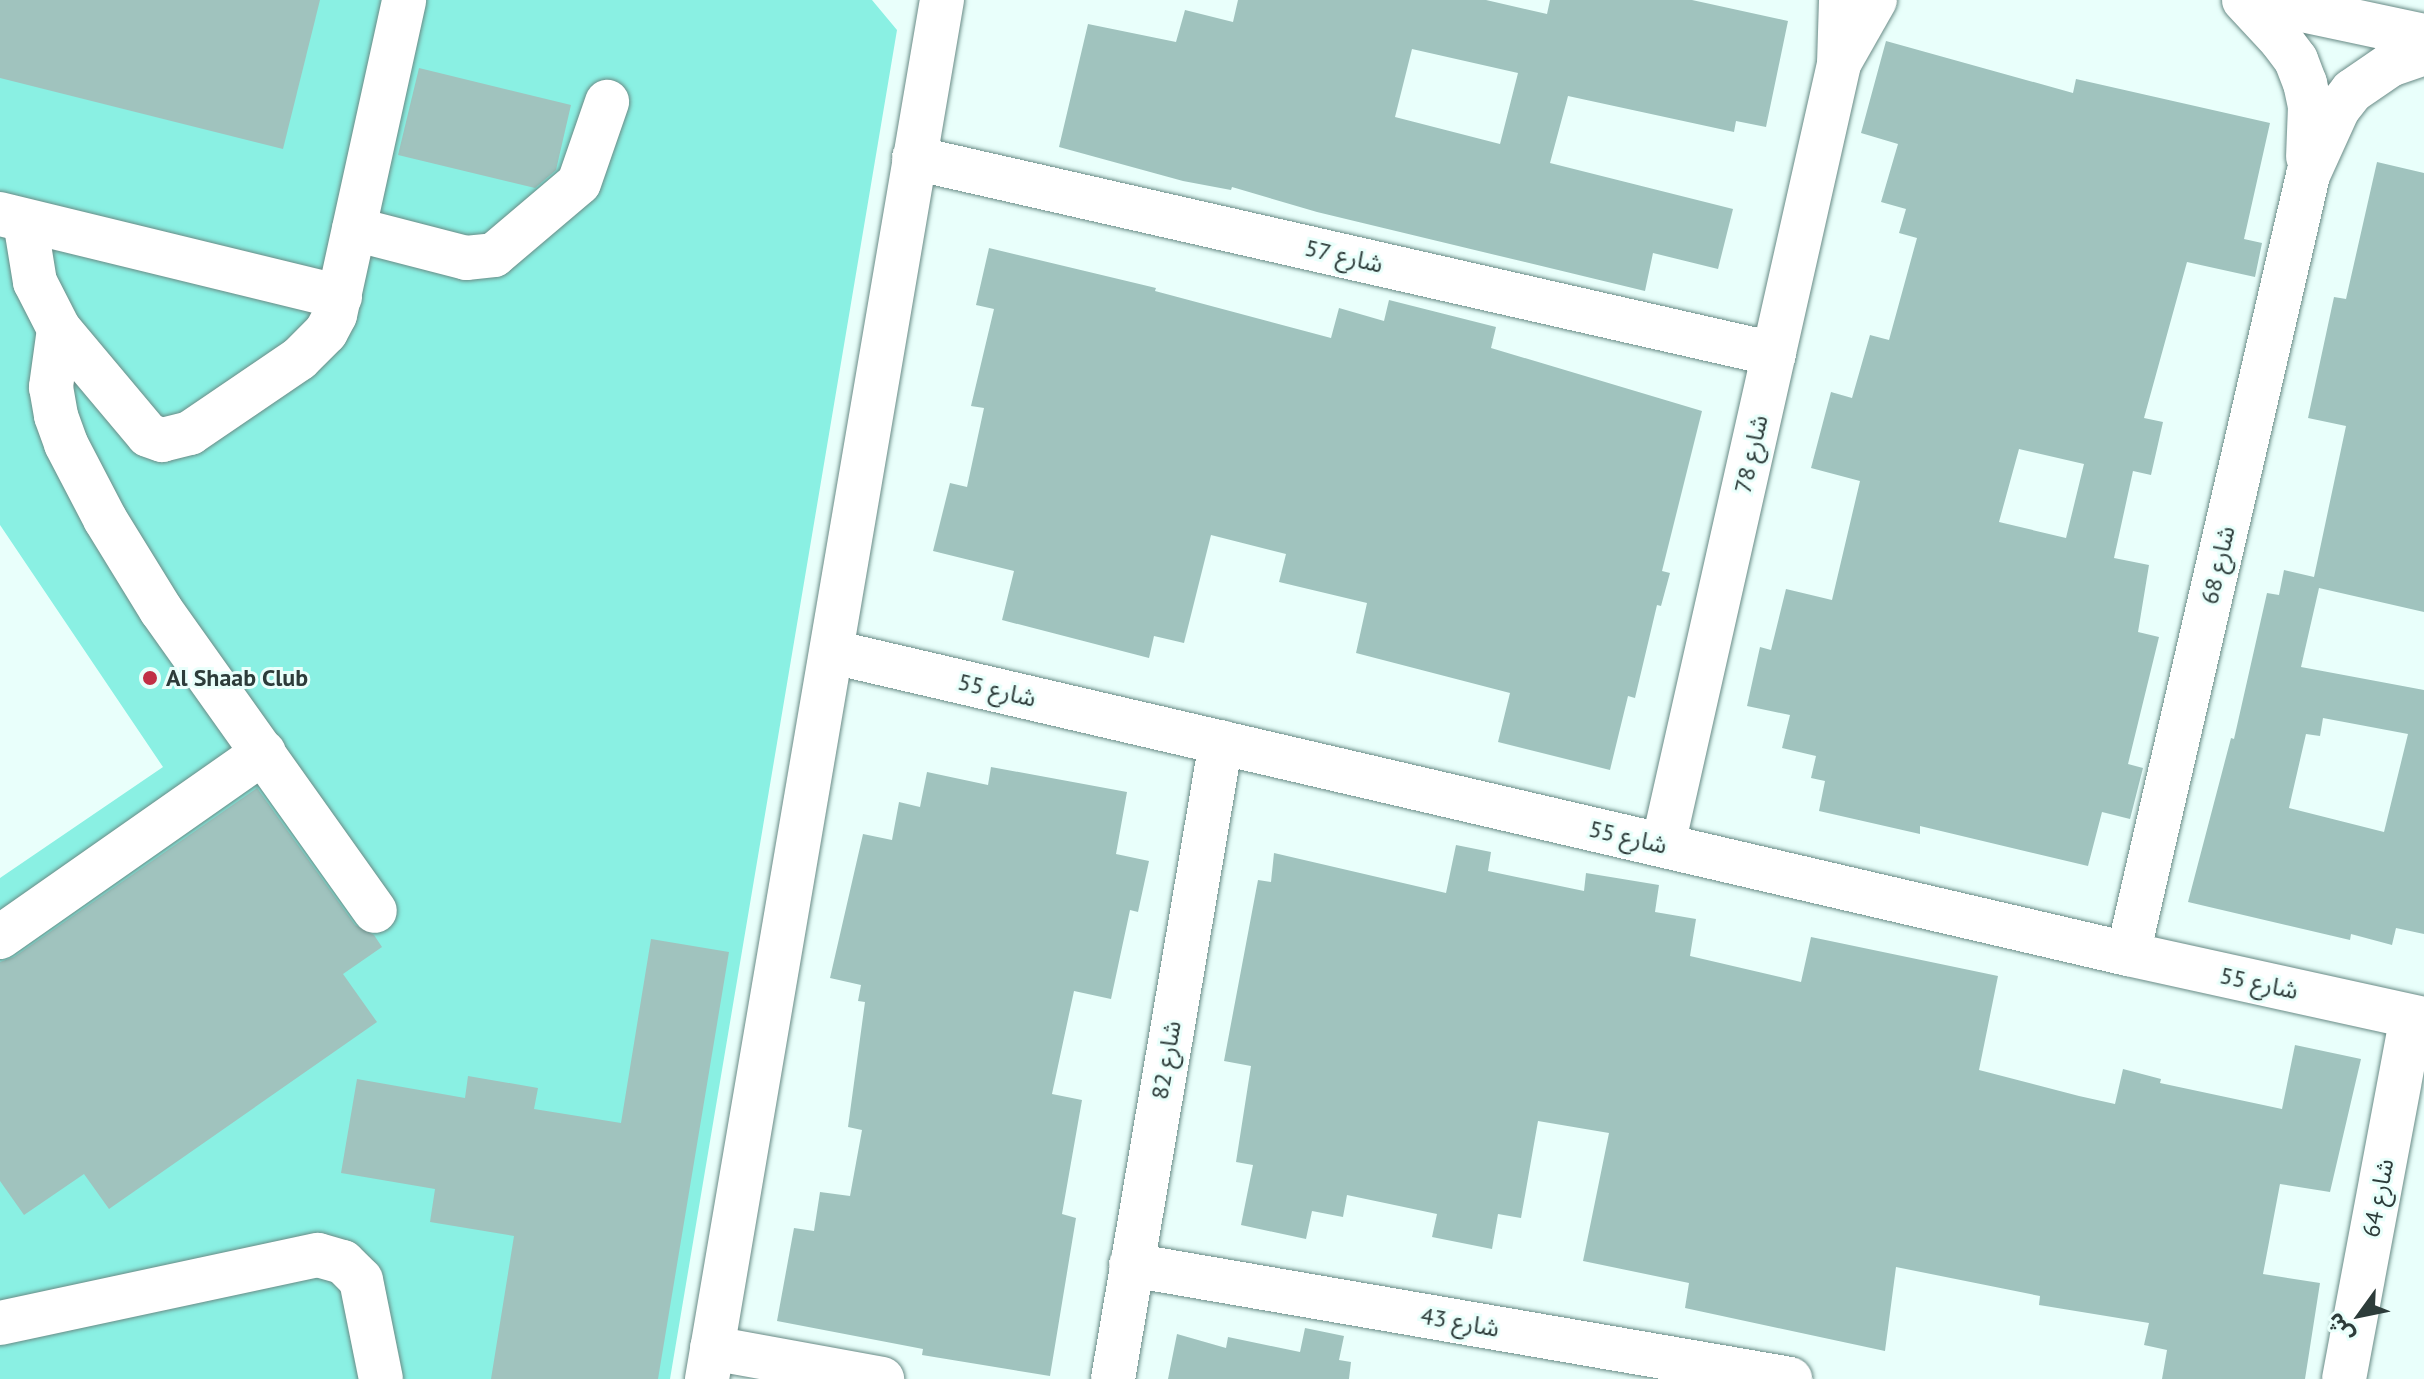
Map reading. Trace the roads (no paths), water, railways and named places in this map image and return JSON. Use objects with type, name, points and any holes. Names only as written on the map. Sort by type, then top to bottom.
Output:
[{"type":"street","points":[[12,218],[40,298],[59,329],[138,425],[148,435],[177,439],[202,426],[314,347],[326,332],[340,297],[404,0]]},
{"type":"street","points":[[882,1379],[710,1363],[942,0]]},
{"type":"street","name":"شارع 78","points":[[1663,845],[1839,64],[1841,0]]},
{"type":"street","name":"شارع 78","points":[[1839,64],[1875,0]]},
{"type":"street","name":"شارع 68","points":[[2128,954],[2308,175],[2310,106],[2305,83],[2289,50],[2244,0]]},
{"type":"street","points":[[2255,0],[2424,36]]},
{"type":"street","name":"شارع 68","points":[[2308,175],[2338,109],[2352,91],[2390,65],[2424,53]]},
{"type":"street","points":[[354,229],[466,258],[494,255],[579,183],[607,102]]},
{"type":"street","name":"شارع 57","points":[[914,158],[1774,354]]},
{"type":"street","points":[[12,218],[340,297]]},
{"type":"street","points":[[59,329],[51,387],[56,416],[66,444],[132,565],[375,911]]},
{"type":"street","name":"شارع 55","points":[[833,652],[2128,954],[2418,1018]]},
{"type":"street","name":"شارع 82","points":[[1113,1379],[1221,742]]},
{"type":"street","points":[[0,937],[264,752]]},
{"type":"street","name":"شارع 64","points":[[2344,1379],[2418,1018]]},
{"type":"street","points":[[0,1323],[318,1255],[343,1262],[361,1280],[381,1379]]},
{"type":"street","name":"شارع 43","points":[[1131,1265],[1790,1379]]},
{"type":"place","name":"Al Shaab Club","points":[[150,678]]}]
